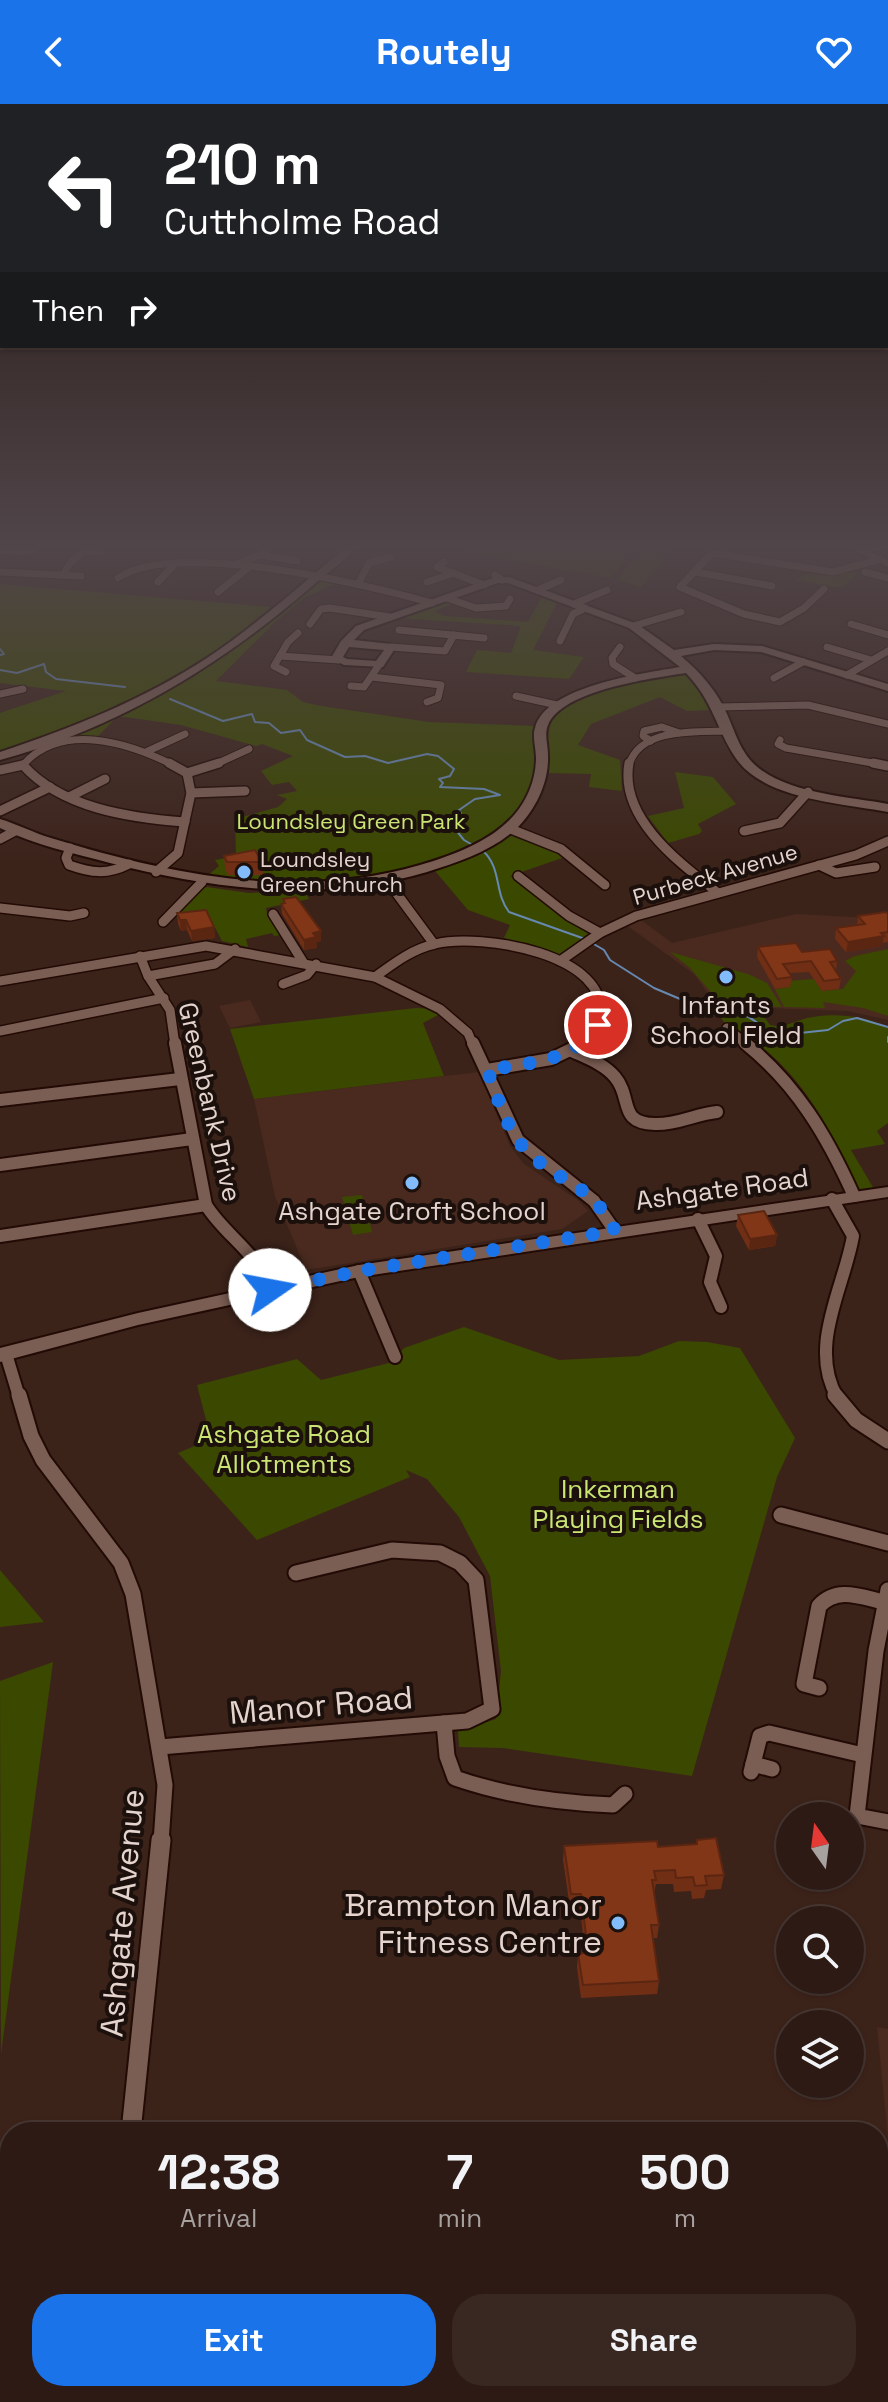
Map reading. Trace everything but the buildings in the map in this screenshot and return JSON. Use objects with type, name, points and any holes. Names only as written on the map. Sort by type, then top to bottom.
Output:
[{"type":"street","points":[[0,756],[88,725],[141,701],[224,650]]},
{"type":"street","points":[[285,650],[274,666],[286,672]]},
{"type":"street","points":[[339,660],[341,650]]},
{"type":"street","points":[[351,686],[364,687],[389,650]]},
{"type":"street","points":[[618,650],[612,658],[613,664],[635,678]]},
{"type":"street","points":[[666,650],[706,687],[751,769],[768,779],[808,792],[888,808]]},
{"type":"street","points":[[671,654],[694,650]]},
{"type":"street","points":[[765,650],[888,688]]},
{"type":"street","points":[[838,650],[871,660]]},
{"type":"street","points":[[847,675],[888,651]]},
{"type":"street","points":[[280,656],[379,665]]},
{"type":"street","points":[[774,678],[803,662]]},
{"type":"street","points":[[514,696],[557,705],[635,678],[688,669]]},
{"type":"street","points":[[372,677],[441,685],[438,698],[427,702]]},
{"type":"street","points":[[0,694],[23,689]]},
{"type":"street","points":[[0,823],[15,831],[70,848],[202,882],[269,889],[327,887],[386,879],[424,869],[476,848],[508,828],[532,803],[542,766],[541,725],[557,705]]},
{"type":"street","points":[[719,707],[808,705],[888,724]]},
{"type":"street","points":[[101,740],[110,728]]},
{"type":"street","points":[[718,893],[659,842],[631,796],[627,776],[630,759],[637,748],[651,741],[681,734],[730,731]]},
{"type":"street","points":[[148,751],[185,734]]},
{"type":"street","points":[[0,770],[23,765],[35,753],[63,743],[101,740],[125,743],[148,751],[187,773],[215,765],[249,749]]},
{"type":"street","points":[[780,740],[778,744],[786,748],[888,766]]},
{"type":"street","points":[[23,765],[30,777],[125,816],[185,822]]},
{"type":"street","points":[[156,872],[178,853],[191,793],[187,773]]},
{"type":"street","points":[[71,796],[105,779]]},
{"type":"street","points":[[0,811],[50,787]]},
{"type":"street","points":[[191,793],[245,791]]},
{"type":"street","points":[[748,829],[780,823],[808,792]]},
{"type":"street","points":[[508,828],[543,838],[565,850],[605,885]]},
{"type":"street","points":[[0,839],[15,831]]},
{"type":"street","name":"Purbeck Avenue","points":[[560,961],[600,933],[636,916],[856,855],[888,841]]},
{"type":"street","points":[[856,855],[888,874]]},
{"type":"street","points":[[819,865],[836,873],[875,867]]},
{"type":"street","points":[[518,876],[569,916],[600,933]]},
{"type":"street","points":[[386,879],[434,944]]},
{"type":"street","points":[[163,922],[202,882]]},
{"type":"street","points":[[0,908],[70,916],[84,913]]},
{"type":"street","points":[[273,914],[303,962]]},
{"type":"street","points":[[375,977],[393,963],[434,944],[477,940],[507,943],[560,961],[583,976],[600,998],[602,1013],[590,1038],[572,1051],[550,1059],[487,1070]]},
{"type":"street","points":[[0,981],[206,946],[375,977],[440,1009],[468,1033],[518,1140],[530,1154],[595,1199],[615,1231]]},
{"type":"street","points":[[148,976],[215,964],[235,949]]},
{"type":"street","name":"Greenbank Drive","points":[[140,956],[148,976],[170,1010],[180,1079],[206,1205],[218,1225],[250,1253],[266,1276],[270,1290]]},
{"type":"street","points":[[283,984],[307,975],[316,964]]},
{"type":"street","points":[[0,1031],[164,998]]},
{"type":"street","points":[[727,1028],[773,1066],[801,1098],[832,1148],[854,1196]]},
{"type":"street","points":[[572,1051],[619,1080],[626,1111],[637,1121],[663,1123],[717,1112]]},
{"type":"street","points":[[0,1100],[180,1079]]},
{"type":"street","points":[[0,1165],[192,1139]]},
{"type":"street","name":"Ashgate Road","points":[[3,1354],[138,1319],[359,1271],[888,1192]]},
{"type":"street","points":[[832,1199],[853,1236],[842,1288],[825,1335],[823,1364],[832,1388],[852,1416],[888,1441]]},
{"type":"street","points":[[0,1236],[206,1205]]},
{"type":"street","points":[[698,1219],[716,1256],[708,1274],[709,1285],[721,1307]]},
{"type":"street","points":[[359,1271],[395,1357]]},
{"type":"street","name":"Ashgate Avenue","points":[[3,1354],[31,1436],[43,1460],[121,1563],[133,1594],[160,1747],[165,1785],[163,1825],[132,2122]]},
{"type":"street","points":[[781,1515],[888,1543]]},
{"type":"street","name":"Manor Road","points":[[160,1747],[467,1721],[492,1709],[476,1580],[467,1566],[449,1555],[427,1548],[366,1554],[296,1573]]},
{"type":"street","points":[[808,1690],[819,1606],[824,1598],[833,1594],[886,1596],[882,1652],[863,1755],[857,1816],[888,1822]]},
{"type":"street","points":[[444,1723],[447,1756],[455,1778],[487,1791],[549,1803],[619,1805]]},
{"type":"street","points":[[772,1769],[752,1768],[760,1736],[769,1733],[863,1755]]},
{"type":"shaded area","points":[[796,914],[888,919],[888,1020],[848,1011],[717,1006],[694,974],[625,924],[640,919],[672,943]]},
{"type":"shaded area","points":[[250,1000],[261,1022],[230,1028],[219,1006]]},
{"type":"shaded area","name":"Ashgate Croft School","points":[[479,1072],[510,1146],[524,1164],[579,1201],[588,1211],[562,1229],[306,1270],[275,1196],[254,1099]]},
{"type":"shaded area","points":[[877,2027],[888,2029],[886,2122]]},
{"type":"green space","points":[[0,650],[218,650],[171,681],[130,702],[0,752],[0,713],[66,691],[0,683]]},
{"type":"green space","name":"Loundsley Green Park","points":[[231,650],[247,650],[216,681],[287,690],[303,702],[429,722],[536,726],[534,766],[524,804],[514,817],[485,837],[437,861],[409,870],[323,882],[264,882],[206,877],[219,866],[215,860],[236,856],[235,819],[278,807],[287,799],[277,795],[297,791],[289,782],[272,785],[261,771],[293,756],[262,744],[256,746],[181,725],[125,717],[117,717],[97,737],[57,740],[163,694]]},
{"type":"green space","points":[[477,650],[511,653],[512,650],[535,650],[584,657],[569,679],[466,672]]},
{"type":"green space","points":[[677,673],[688,675],[713,710],[687,711],[660,697],[591,724],[578,745],[620,760],[622,791],[589,787],[591,774],[549,773],[549,728],[560,712],[589,695]]},
{"type":"green space","points":[[675,772],[713,777],[736,804],[698,824],[702,831],[699,834],[668,843],[648,816],[684,808]]},
{"type":"green space","points":[[512,832],[548,844],[565,857],[510,876],[588,934],[562,954],[504,938],[510,925],[468,910],[435,871],[482,851]]},
{"type":"green space","points":[[207,887],[249,893],[300,891],[306,893],[309,899],[266,908],[282,935],[274,936],[272,933],[246,939],[248,947],[222,941],[211,920],[174,917],[200,889]]},
{"type":"green space","points":[[888,949],[888,1016],[863,1008],[823,1002],[825,1008],[784,1007],[775,989],[789,987],[786,981],[814,979],[822,991],[843,989],[856,971],[845,961]]},
{"type":"green space","name":"Infants School FIeld","points":[[670,952],[748,974],[767,983],[782,1007],[722,1005],[690,968]]},
{"type":"green space","points":[[416,1008],[433,1009],[440,1014],[423,1023],[444,1076],[254,1099],[230,1029]]},
{"type":"green space","points":[[717,1012],[763,1015],[770,1025],[776,1026],[813,1017],[852,1016],[888,1028],[888,1123],[877,1131],[885,1144],[851,1150],[874,1189],[858,1191],[830,1132],[794,1079],[754,1041],[726,1025]]},
{"type":"green space","points":[[362,1195],[365,1205],[372,1204],[377,1219],[369,1220],[372,1232],[353,1235],[342,1197]]},
{"type":"green space","name":"Inkerman Playing Fields","points":[[464,1327],[559,1360],[639,1356],[679,1341],[740,1348],[795,1438],[777,1477],[692,1776],[503,1748],[459,1747],[458,1731],[496,1719],[501,1671],[490,1576],[459,1517],[427,1479],[406,1470],[410,1477],[257,1540],[178,1453],[211,1439],[197,1385],[297,1359],[321,1380],[393,1362],[404,1348]]},
{"type":"green space","points":[[0,1570],[44,1622],[0,1627]]},
{"type":"green space","points":[[53,1662],[1,2054],[0,1681]]},
{"type":"waterway","points":[[0,655],[4,654],[1,650]]},
{"type":"waterway","points":[[0,670],[17,673],[44,664],[46,672],[56,679],[125,687]]},
{"type":"waterway","points":[[170,699],[223,721],[252,714],[255,722],[269,723],[281,733],[300,730],[307,740],[345,757],[365,756],[388,763],[427,754],[438,756],[454,769],[450,776],[439,779],[443,783],[440,787],[484,789],[500,795],[475,799],[459,810],[461,813],[455,829],[464,840],[476,847]]},
{"type":"waterway","points":[[483,851],[493,865],[501,897],[509,912],[585,939]]},
{"type":"waterway","points":[[592,943],[604,950],[610,960],[654,988],[692,1004],[704,1016],[742,1014],[772,1036],[828,1030],[843,1021],[857,1018],[888,1027]]},
{"type":"waterway","points":[[888,1037],[888,1042]]},
{"type":"place","name":"Loundsley Green Church","points":[[244,872]]},
{"type":"place","name":"Infants School FIeld","points":[[726,977]]},
{"type":"place","name":"Ashgate Croft School","points":[[412,1183]]},
{"type":"place","name":"Brampton Manor Fitness Centre","points":[[618,1923]]},
{"type":"route","points":[[270,1290],[359,1271],[615,1231],[595,1199],[530,1154],[518,1140],[487,1070],[550,1059],[572,1051],[590,1038],[598,1025]]},
{"type":"park label","name":"Ashgate Road Allotments","points":[[284,1449]]}]
